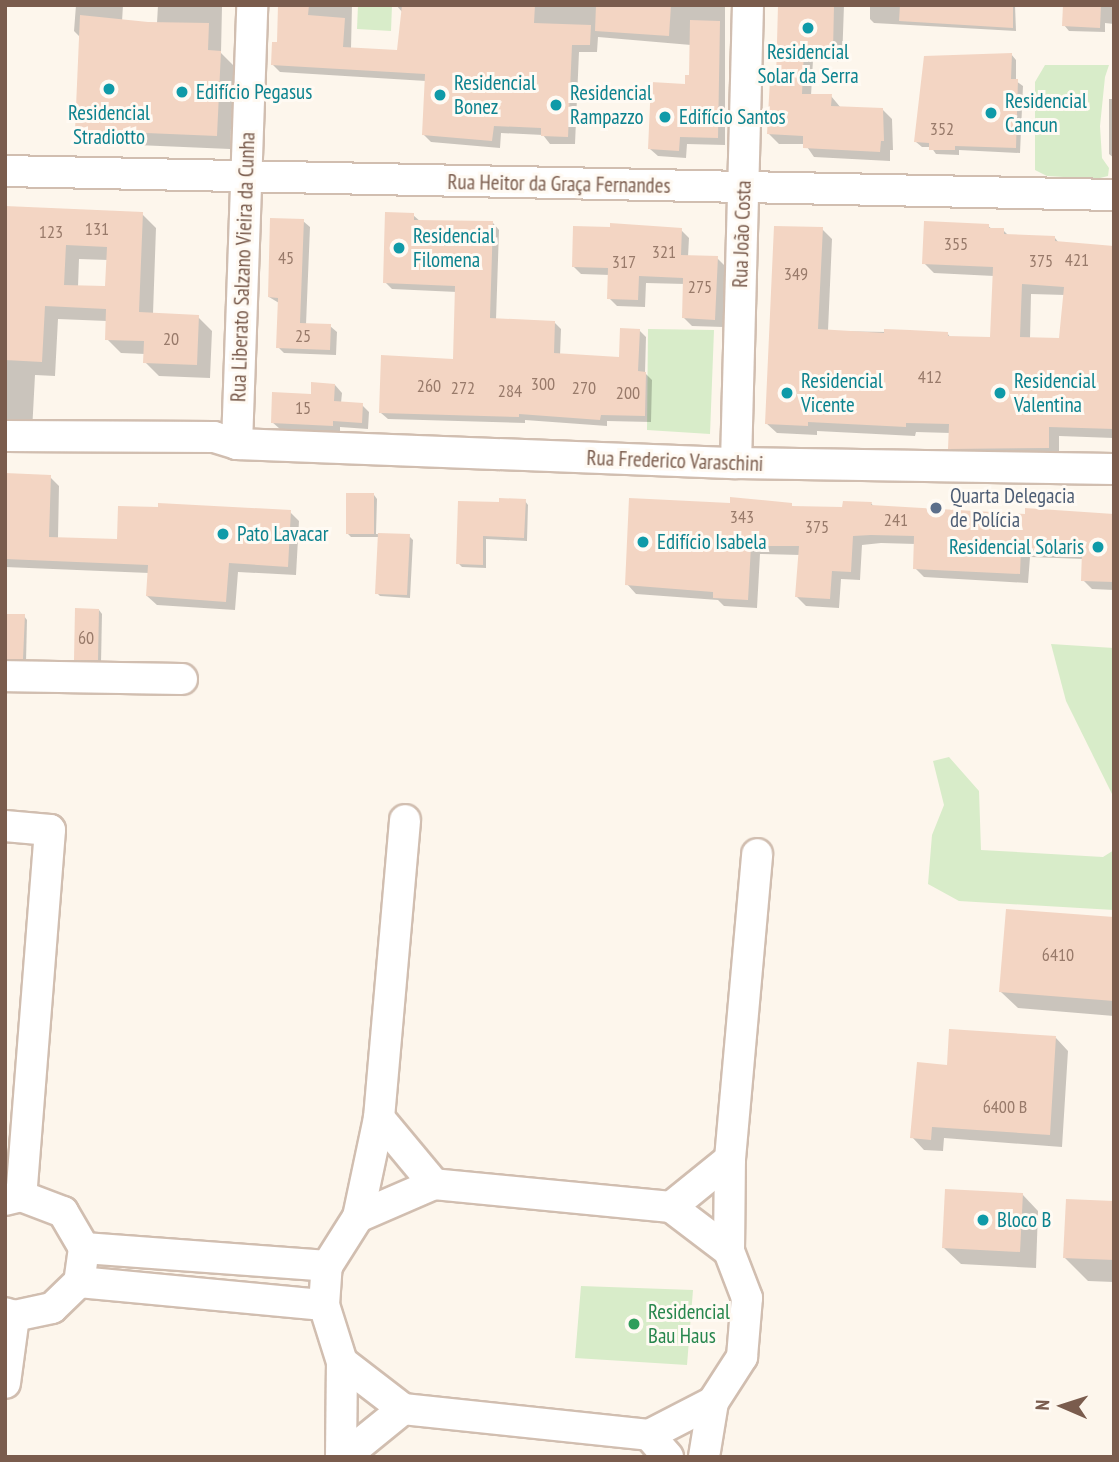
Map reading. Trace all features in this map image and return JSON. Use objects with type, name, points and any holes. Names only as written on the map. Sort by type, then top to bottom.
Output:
[{"type":"street","name":"Rua Liberato Salzano Vieira da Cunha","points":[[237,444],[252,5]]},
{"type":"street","name":"Rua João Costa","points":[[736,463],[748,5]]},
{"type":"street","name":"Rua Heitor da Graça Fernandes","points":[[5,170],[1114,195]]},
{"type":"street","name":"Rua Frederico Varaschini","points":[[5,436],[214,438],[237,444],[736,463],[1114,469]]},
{"type":"street","points":[[5,676],[182,679]]},
{"type":"street","points":[[342,1457],[342,1362],[324,1305],[327,1266],[358,1217],[379,1118],[405,820]]},
{"type":"street","points":[[5,826],[50,830],[13,1198],[63,1212],[84,1248],[79,1282],[52,1308],[9,1315],[5,1383]]},
{"type":"street","points":[[342,1362],[403,1409],[659,1446],[713,1402],[742,1357],[747,1298],[729,1251],[730,1159],[757,854]]},
{"type":"street","points":[[379,1118],[435,1184]]},
{"type":"street","points":[[670,1207],[730,1159]]},
{"type":"street","points":[[358,1217],[435,1184],[670,1207],[729,1251]]},
{"type":"street","points":[[84,1248],[327,1266]]},
{"type":"street","points":[[79,1282],[324,1305]]},
{"type":"street","points":[[704,1457],[713,1402]]},
{"type":"street","points":[[342,1457],[403,1409]]},
{"type":"green space","points":[[358,5],[392,5],[391,31],[357,29]]},
{"type":"green space","points":[[1045,65],[1109,65],[1105,77],[1100,126],[1102,158],[1109,168],[1108,176],[1096,179],[1047,176],[1035,170],[1035,82]]},
{"type":"green space","points":[[648,329],[714,330],[710,434],[647,430]]},
{"type":"green space","points":[[1051,644],[1114,648],[1114,798],[1066,701]]},
{"type":"green space","points":[[949,757],[979,791],[981,850],[1103,857],[1114,850],[1114,910],[959,901],[928,884],[932,835],[944,805],[933,761]]},
{"type":"green space","name":"Residencial Bau Haus","points":[[581,1286],[693,1290],[687,1365],[575,1358]]},
{"type":"building","points":[[278,5],[309,5],[308,15],[345,18],[343,47],[397,50],[402,5],[535,5],[534,23],[591,25],[590,45],[572,45],[568,137],[541,136],[541,128],[494,126],[492,141],[422,135],[425,74],[271,65],[272,42],[277,42]]},
{"type":"building","points":[[596,5],[671,5],[669,36],[595,31]]},
{"type":"building","points":[[778,5],[834,5],[833,52],[804,51],[802,94],[832,94],[831,106],[883,108],[884,141],[881,141],[880,152],[803,148],[803,136],[767,134],[770,79],[776,79]]},
{"type":"building","points":[[900,5],[1013,5],[1013,28],[899,21]]},
{"type":"building","points":[[1063,5],[1101,5],[1100,28],[1062,26]]},
{"type":"building","points":[[80,15],[148,22],[209,23],[208,50],[221,51],[217,136],[75,130]]},
{"type":"building","points":[[690,20],[720,21],[718,138],[680,137],[679,151],[648,149],[651,82],[685,84],[685,75],[689,75]]},
{"type":"building","points":[[1012,53],[1011,79],[1018,79],[1016,148],[955,146],[955,150],[929,150],[929,143],[914,142],[924,56]]},
{"type":"building","points":[[5,206],[143,212],[139,312],[199,315],[197,365],[143,363],[144,341],[105,340],[106,309],[45,306],[42,362],[5,360]],"holes":[[[66,245],[107,247],[105,286],[64,285]]]},
{"type":"building","points":[[385,212],[414,213],[414,220],[493,221],[490,318],[555,321],[554,353],[619,357],[620,328],[640,329],[638,371],[646,372],[645,416],[601,415],[600,420],[519,414],[519,417],[379,413],[381,355],[453,359],[455,286],[383,283]]},
{"type":"building","points":[[270,218],[304,219],[300,323],[331,324],[330,350],[276,348],[278,298],[268,297]]},
{"type":"building","points":[[924,221],[989,224],[989,228],[1004,228],[1004,234],[1055,236],[1055,241],[1114,246],[1114,429],[1049,427],[1049,448],[948,449],[949,424],[906,423],[906,427],[808,422],[808,426],[765,424],[774,226],[823,227],[818,329],[884,333],[884,329],[910,330],[948,332],[948,336],[990,337],[993,267],[922,264]],"holes":[[[1022,284],[1064,287],[1059,338],[1020,337]]]},
{"type":"building","points":[[610,223],[682,228],[681,255],[718,256],[715,320],[682,318],[683,278],[639,276],[638,300],[607,299],[608,268],[572,267],[573,226],[610,227]]},
{"type":"building","points":[[311,382],[335,384],[334,401],[363,403],[362,423],[333,421],[333,426],[271,423],[272,392],[311,394]]},
{"type":"building","points":[[5,473],[51,475],[49,537],[117,539],[118,506],[158,507],[158,503],[291,510],[288,567],[229,563],[226,602],[146,596],[148,565],[5,559]]},
{"type":"building","points":[[346,493],[374,493],[374,534],[346,534]]},
{"type":"building","points":[[730,497],[792,503],[792,506],[842,507],[843,501],[1025,514],[1025,508],[1114,514],[1114,582],[1081,581],[1082,551],[1021,549],[1020,574],[913,569],[914,536],[871,535],[853,536],[851,572],[832,571],[830,599],[795,597],[799,546],[751,546],[748,600],[713,598],[713,592],[625,585],[629,498],[730,503]]},
{"type":"building","points":[[499,498],[526,499],[524,538],[483,536],[483,565],[456,564],[458,501],[499,502]]},
{"type":"building","points":[[378,533],[410,534],[407,595],[375,594]]},
{"type":"building","points":[[75,608],[99,609],[98,660],[74,660]]},
{"type":"building","points":[[5,614],[25,614],[23,659],[5,659]]},
{"type":"building","points":[[1006,909],[1114,917],[1114,1001],[999,992]]},
{"type":"building","points":[[949,1029],[1056,1036],[1050,1135],[932,1127],[931,1140],[910,1138],[917,1062],[947,1065]]},
{"type":"building","name":"Bloco B","points":[[945,1189],[1023,1193],[1020,1252],[942,1248]]},
{"type":"building","points":[[1066,1199],[1114,1201],[1114,1260],[1063,1258]]},
{"type":"place","name":"Residencial Solar da Serra","points":[[808,28]]},
{"type":"place","name":"Residencial Stradiotto","points":[[109,89]]},
{"type":"place","name":"Edifício Pegasus","points":[[182,92]]},
{"type":"place","name":"Residencial Bonez","points":[[440,95]]},
{"type":"place","name":"Residencial Rampazzo","points":[[556,105]]},
{"type":"place","name":"Residencial Cancun","points":[[991,113]]},
{"type":"place","name":"Edifício Santos","points":[[665,117]]},
{"type":"place","name":"Residencial Filomena","points":[[399,248]]},
{"type":"place","name":"Residencial Vicente","points":[[787,393]]},
{"type":"place","name":"Residencial Valentina","points":[[1000,393]]},
{"type":"place","name":"Quarta Delegacia de Polícia","points":[[936,508]]},
{"type":"place","name":"Pato Lavacar","points":[[223,534]]},
{"type":"place","name":"Edifício Isabela","points":[[643,542]]},
{"type":"place","name":"Residencial Solaris","points":[[1098,547]]},
{"type":"place","name":"Bloco B","points":[[983,1220]]},
{"type":"place","name":"Residencial Bau Haus","points":[[634,1324]]}]
